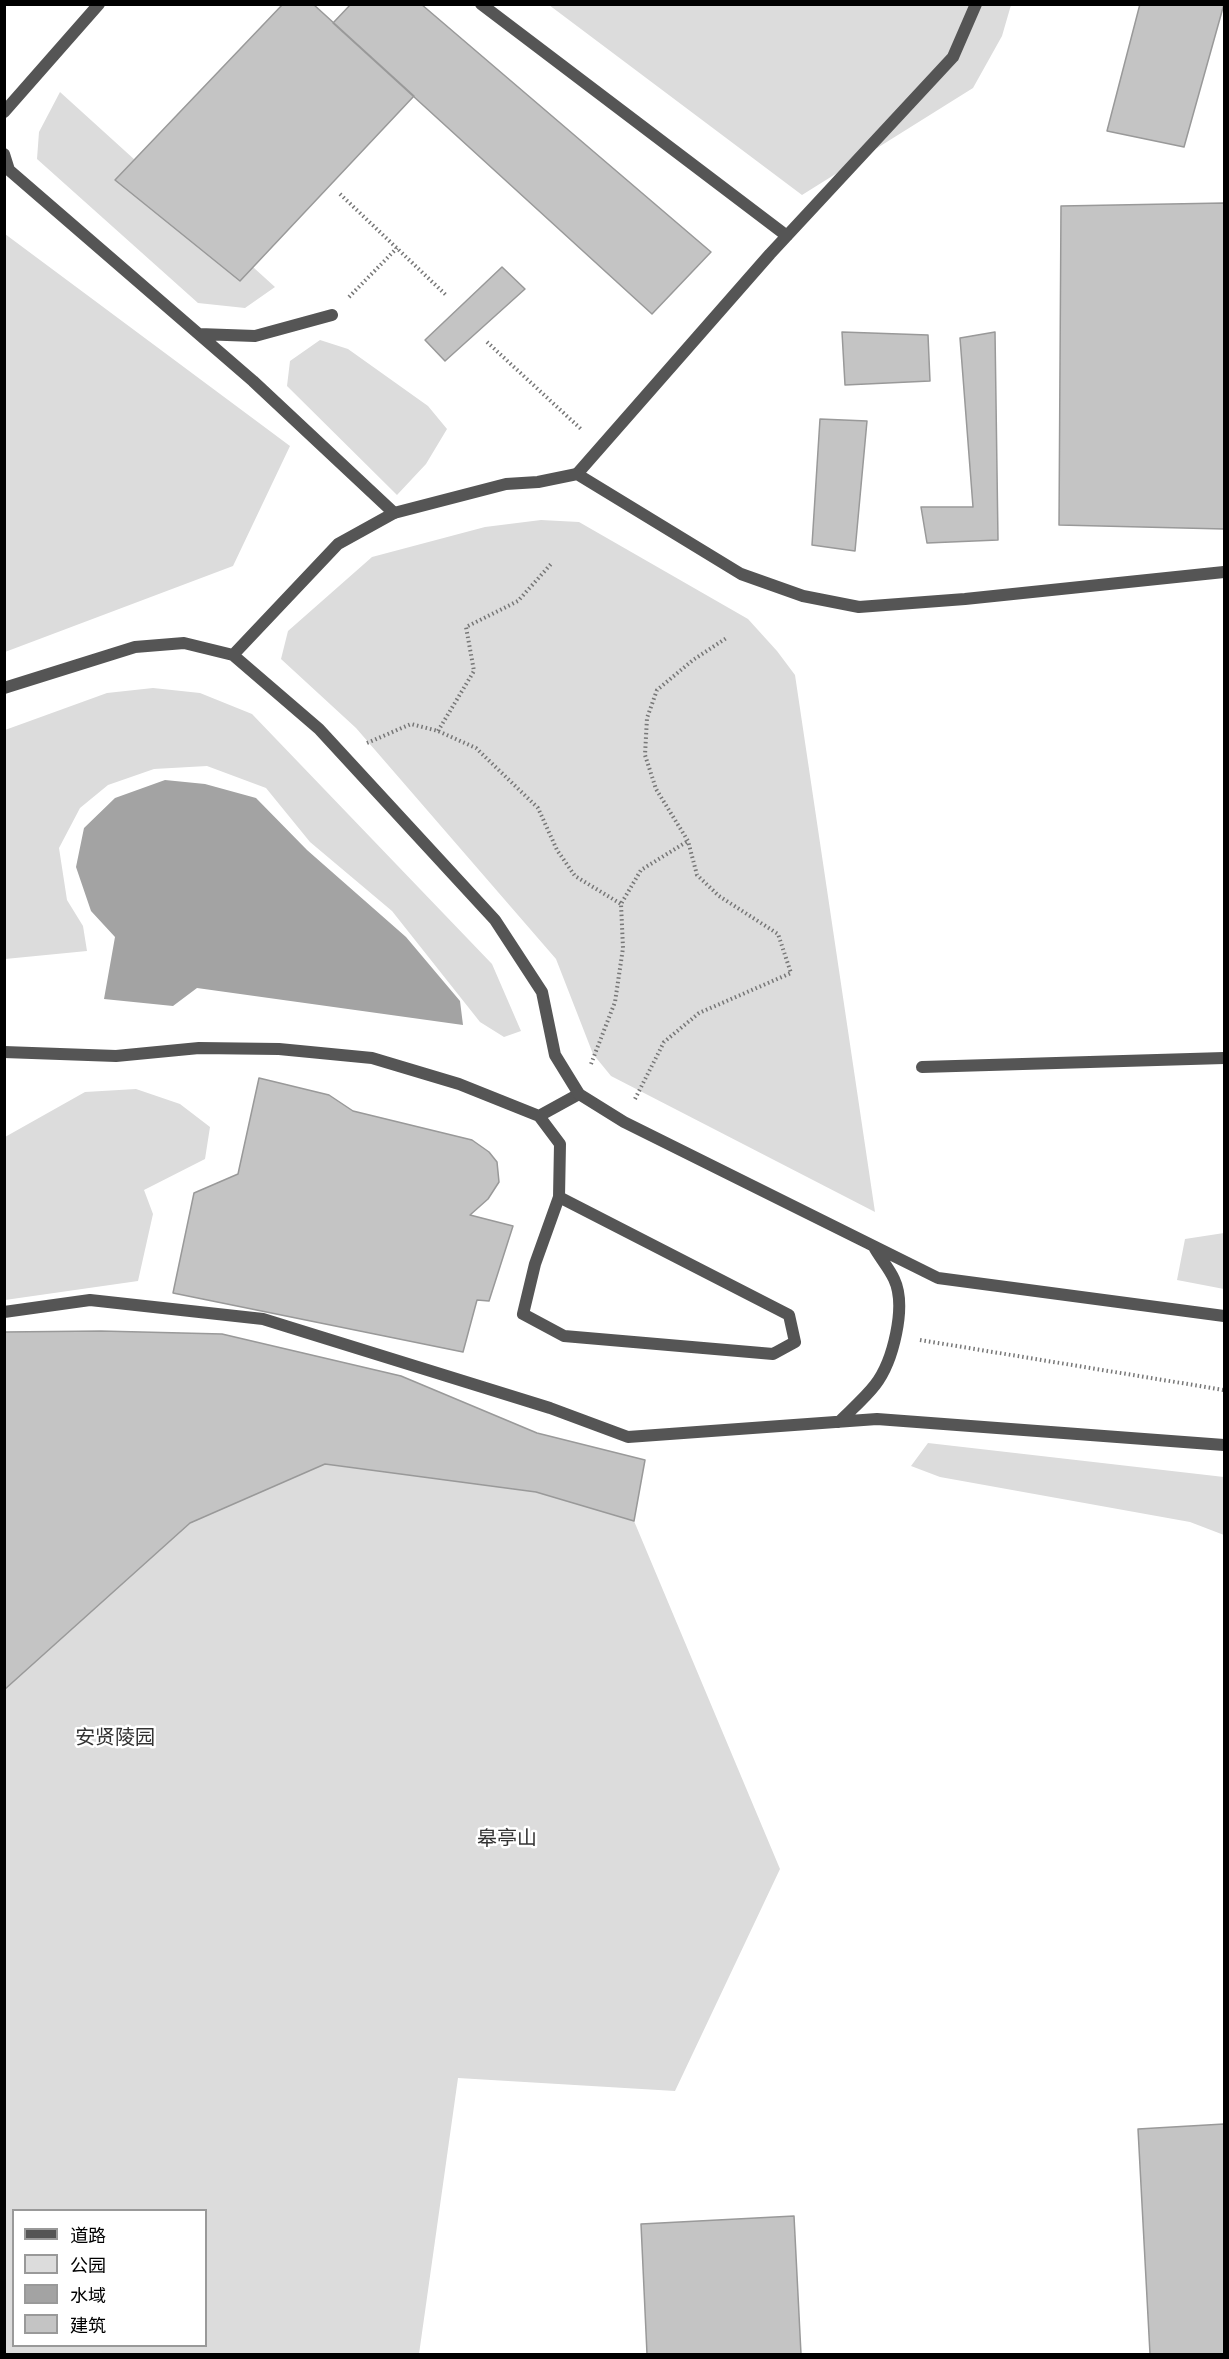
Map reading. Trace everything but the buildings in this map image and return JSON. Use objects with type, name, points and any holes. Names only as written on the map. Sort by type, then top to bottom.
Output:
[{"type":"street","points":[[4,111],[99,4]]},
{"type":"street","points":[[482,4],[787,236]]},
{"type":"street","points":[[233,655],[338,544],[394,513],[506,484],[538,482],[577,474],[787,236],[953,57],[976,4]]},
{"type":"street","points":[[4,153],[9,170],[200,334],[394,513]]},
{"type":"street","points":[[200,334],[255,336],[332,315]]},
{"type":"street","points":[[577,474],[741,574],[803,596],[859,607],[965,599],[1224,572]]},
{"type":"street","points":[[4,688],[135,647],[184,643],[233,655],[319,729],[495,920],[542,992],[555,1055],[579,1094],[624,1122],[938,1278],[1224,1316]]},
{"type":"street","points":[[4,1052],[116,1056],[199,1048],[279,1049],[372,1058],[459,1084],[539,1116],[560,1144],[559,1197],[535,1264],[524,1314],[564,1336],[773,1354],[795,1342],[789,1315],[559,1197]]},
{"type":"street","points":[[922,1067],[1224,1058]]},
{"type":"street","points":[[539,1116],[579,1094]]},
{"type":"street","points":[[839,1422],[876,1384],[891,1354],[900,1309],[895,1280],[873,1246]]},
{"type":"street","points":[[4,1312],[90,1300],[262,1319],[550,1408],[628,1437],[877,1419],[1224,1445]]},
{"type":"path","points":[[340,194],[446,295]]},
{"type":"path","points":[[332,315],[397,248]]},
{"type":"path","points":[[487,342],[600,447]]},
{"type":"path","points":[[438,731],[474,671],[466,627],[518,601],[551,564]]},
{"type":"path","points":[[624,1122],[664,1042],[699,1013],[791,973],[778,934],[719,896],[697,875],[688,841],[656,789],[645,755],[647,718],[657,690],[693,660],[728,637]]},
{"type":"path","points":[[342,753],[411,724],[438,731],[476,748],[538,808],[557,850],[575,876],[621,904]]},
{"type":"path","points":[[579,1094],[615,1002],[623,948],[621,904],[641,870],[688,841]]},
{"type":"path","points":[[894,1336],[1224,1390]]},
{"type":"green space","points":[[549,5],[1011,5],[1002,36],[973,88],[802,195]]},
{"type":"green space","points":[[60,92],[275,287],[245,308],[198,303],[37,159],[39,132]]},
{"type":"green space","points":[[5,234],[290,446],[233,566],[5,652]]},
{"type":"green space","points":[[320,340],[348,349],[428,406],[447,429],[426,464],[397,495],[287,386],[290,361]]},
{"type":"green space","points":[[541,520],[579,522],[748,619],[795,675],[875,1212],[611,1076],[593,1054],[556,959],[356,728],[281,659],[288,631],[372,557],[485,527]]},
{"type":"green space","points":[[153,688],[200,693],[252,714],[492,964],[521,1031],[504,1037],[480,1022],[392,911],[310,842],[266,788],[207,766],[154,769],[108,785],[80,808],[59,848],[67,900],[83,926],[87,951],[5,959],[5,730],[107,693]]},
{"type":"green space","points":[[136,1089],[180,1104],[210,1127],[205,1159],[144,1190],[153,1214],[138,1281],[5,1300],[5,1137],[85,1092]]},
{"type":"green space","points":[[1224,1233],[1224,1289],[1177,1280],[1185,1239]]},
{"type":"green space","points":[[928,1443],[1224,1477],[1224,1535],[1190,1522],[940,1477],[911,1466]]},
{"type":"green space","name":"皋亭山","points":[[325,1464],[536,1492],[634,1521],[780,1869],[675,2091],[458,2078],[419,2354],[5,2354],[4,1690],[190,1523]]},
{"type":"water","points":[[165,780],[205,784],[256,798],[307,850],[406,937],[460,1001],[463,1025],[197,988],[173,1006],[104,999],[115,937],[91,911],[76,867],[84,828],[115,798]]},
{"type":"park label","name":"安贤陵园","points":[[115,1739]]}]
